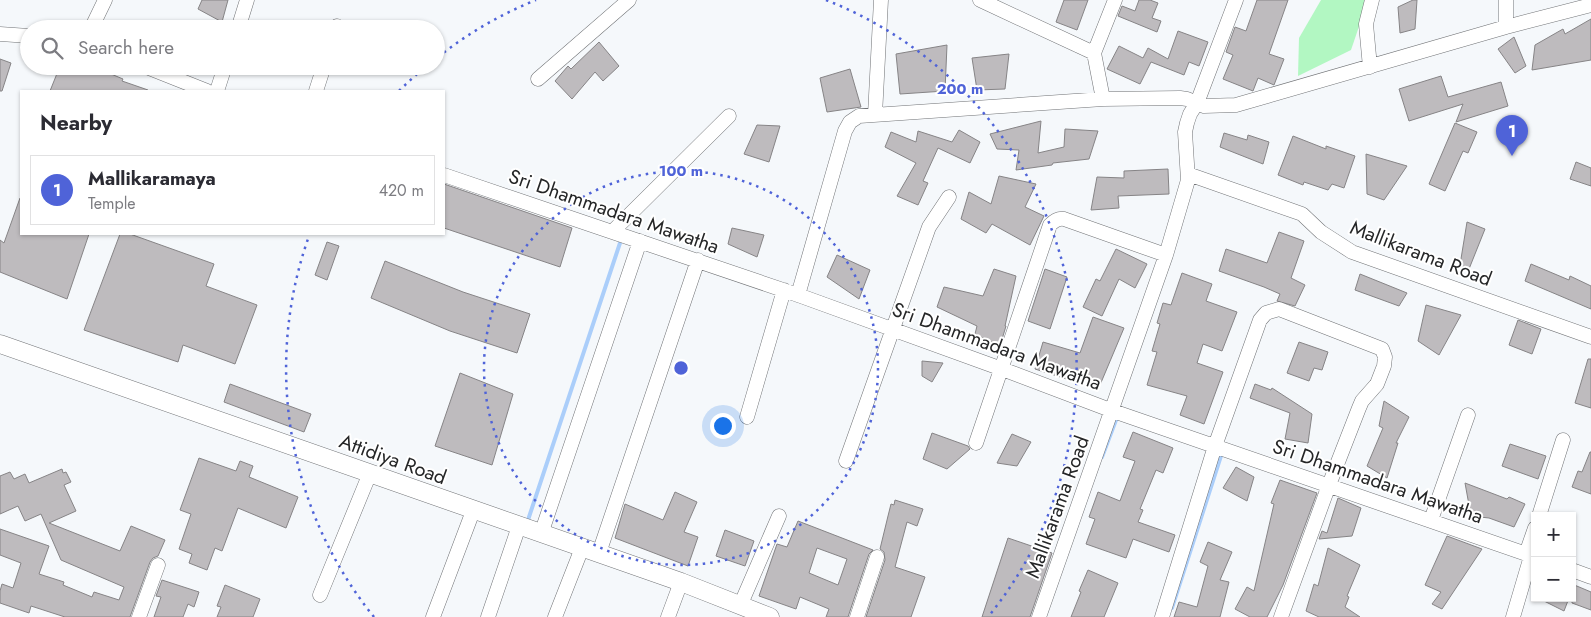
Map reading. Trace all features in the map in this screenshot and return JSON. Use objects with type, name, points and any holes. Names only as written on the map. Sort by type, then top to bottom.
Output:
[{"type":"main road","name":"Attidiya Road","points":[[0,344],[370,473],[473,511],[681,582],[770,617]]},
{"type":"street","points":[[95,20],[105,0]]},
{"type":"street","points":[[241,20],[247,0]]},
{"type":"street","points":[[538,79],[629,0]]},
{"type":"street","points":[[876,115],[881,0]]},
{"type":"street","points":[[1103,99],[1094,53],[1114,0]]},
{"type":"street","name":"Mallikarama Road","points":[[1039,617],[1166,255],[1188,174],[1186,132],[1190,114],[1197,103],[1236,0]]},
{"type":"street","points":[[1370,67],[1366,24],[1372,0]]},
{"type":"street","points":[[1506,0],[1506,27]]},
{"type":"street","points":[[989,2],[1094,53]]},
{"type":"street","points":[[798,295],[845,131],[850,122],[859,116],[1103,99],[1180,98],[1204,106],[1236,106],[1506,27],[1591,5]]},
{"type":"street","points":[[0,34],[20,35]]},
{"type":"street","points":[[167,75],[204,90]]},
{"type":"street","points":[[217,90],[222,75]]},
{"type":"street","points":[[316,90],[321,75]]},
{"type":"street","points":[[613,231],[729,116]]},
{"type":"street","name":"Sri Dhammadara Mawatha","points":[[445,174],[784,290],[892,328],[1112,411],[1531,556]]},
{"type":"street","name":"Mallikarama Road","points":[[1188,174],[1302,214],[1321,232],[1352,252],[1591,337]]},
{"type":"street","points":[[846,461],[928,226],[949,197]]},
{"type":"street","points":[[976,443],[1050,225],[1053,222],[1060,218],[1064,219],[1166,255]]},
{"type":"street","points":[[541,534],[640,241]]},
{"type":"street","points":[[599,553],[698,260]]},
{"type":"street","points":[[747,417],[784,290]]},
{"type":"street","points":[[1162,617],[1215,446],[1260,320],[1266,314],[1279,309],[1382,349],[1384,352],[1384,366],[1377,384],[1362,401],[1359,408],[1281,617]]},
{"type":"street","points":[[1431,520],[1468,415]]},
{"type":"street","points":[[1540,512],[1563,440]]},
{"type":"street","points":[[320,595],[370,473]]},
{"type":"street","points":[[433,617],[473,511]]},
{"type":"street","points":[[740,606],[779,516]]},
{"type":"street","points":[[488,617],[519,526]]},
{"type":"street","points":[[555,617],[582,548]]},
{"type":"street","points":[[1513,617],[1531,556]]},
{"type":"street","points":[[857,617],[877,558]]},
{"type":"street","points":[[139,617],[158,565]]},
{"type":"street","points":[[1576,571],[1591,577]]},
{"type":"street","points":[[668,617],[681,582]]},
{"type":"green space","points":[[1321,0],[1368,0],[1351,50],[1298,76],[1299,38]]},
{"type":"building","points":[[202,0],[228,0],[223,20],[218,20],[198,9]]},
{"type":"building","points":[[1064,0],[1088,0],[1077,30],[1056,22]]},
{"type":"building","points":[[1139,0],[1150,0],[1158,3],[1152,18],[1161,21],[1157,32],[1118,16],[1122,6],[1135,11]]},
{"type":"building","points":[[1257,0],[1288,0],[1269,54],[1284,59],[1274,85],[1258,78],[1253,91],[1223,79],[1233,55],[1226,52],[1235,27],[1246,31]]},
{"type":"building","points":[[1417,0],[1415,29],[1400,33],[1398,7]]},
{"type":"building","points":[[1591,19],[1591,60],[1532,70],[1535,45],[1563,29],[1565,34]]},
{"type":"building","points":[[1178,31],[1208,42],[1199,66],[1189,62],[1184,75],[1151,62],[1140,84],[1107,69],[1119,46],[1143,58],[1148,48],[1168,59]]},
{"type":"building","points":[[1514,37],[1526,66],[1515,73],[1498,49]]},
{"type":"building","points":[[599,42],[619,66],[603,81],[595,72],[572,99],[555,81],[568,66],[571,69]]},
{"type":"building","points":[[947,45],[945,91],[900,94],[896,54]]},
{"type":"building","points":[[1009,54],[1005,89],[977,90],[972,58]]},
{"type":"building","points":[[0,59],[11,63],[2,91],[0,91]]},
{"type":"building","points":[[850,69],[861,107],[827,112],[820,78]]},
{"type":"building","points":[[56,75],[113,75],[123,79],[122,81],[148,90],[50,90]]},
{"type":"building","points":[[1441,76],[1448,97],[1501,82],[1508,106],[1456,122],[1463,104],[1409,121],[1399,89]]},
{"type":"building","points":[[1041,121],[1038,153],[1064,147],[1065,129],[1098,131],[1089,159],[1016,170],[1019,150],[997,149],[990,134]]},
{"type":"building","points":[[1455,123],[1477,132],[1468,153],[1463,151],[1445,191],[1429,184]]},
{"type":"building","points":[[757,125],[780,126],[769,162],[744,154]]},
{"type":"building","points":[[959,130],[980,142],[970,163],[938,148],[923,181],[928,183],[918,205],[897,196],[916,163],[885,147],[891,132],[916,142],[918,131],[952,142]]},
{"type":"building","points":[[1224,133],[1247,140],[1248,135],[1269,142],[1263,164],[1220,147]]},
{"type":"building","points":[[1293,136],[1326,149],[1326,146],[1355,156],[1344,188],[1332,184],[1328,190],[1304,182],[1303,185],[1278,175]]},
{"type":"building","points":[[1366,154],[1407,166],[1384,200],[1367,194]]},
{"type":"building","points":[[1576,162],[1591,168],[1591,186],[1570,179]]},
{"type":"building","points":[[1168,169],[1169,194],[1118,196],[1119,208],[1091,210],[1097,177],[1124,178],[1124,171]]},
{"type":"building","points":[[999,176],[1036,184],[1025,207],[1044,216],[1030,245],[992,224],[986,233],[961,219],[969,192],[991,204]]},
{"type":"building","points":[[445,184],[572,228],[560,267],[445,228]]},
{"type":"building","points":[[20,198],[20,235],[89,235],[67,299],[0,272],[0,240],[4,243]]},
{"type":"building","points":[[1467,222],[1485,229],[1469,269],[1460,265]]},
{"type":"building","points":[[732,228],[764,235],[757,257],[728,244]]},
{"type":"building","points":[[1279,232],[1304,241],[1291,278],[1305,285],[1295,306],[1277,301],[1280,294],[1219,271],[1226,249],[1267,263]]},
{"type":"building","points":[[120,235],[133,235],[214,264],[206,286],[257,305],[235,364],[183,345],[178,362],[84,330]]},
{"type":"building","points":[[327,242],[339,246],[327,280],[315,275]]},
{"type":"building","points":[[1116,249],[1147,264],[1135,288],[1119,279],[1102,316],[1083,307],[1096,279],[1100,281]]},
{"type":"building","points":[[837,255],[870,270],[859,299],[827,277]]},
{"type":"building","points":[[385,261],[463,292],[530,314],[517,353],[450,331],[371,298]]},
{"type":"building","points":[[1531,264],[1569,280],[1570,276],[1591,286],[1591,309],[1525,281]]},
{"type":"building","points":[[994,269],[1016,276],[1000,346],[975,334],[977,326],[937,307],[944,287],[983,296]]},
{"type":"building","points":[[1045,269],[1067,277],[1050,329],[1028,321]]},
{"type":"building","points":[[1182,273],[1212,284],[1206,301],[1237,312],[1222,351],[1203,344],[1197,363],[1223,372],[1204,424],[1180,415],[1187,396],[1147,385],[1157,352],[1152,351],[1160,324],[1157,323],[1163,303],[1171,305]]},
{"type":"building","points":[[1360,274],[1407,293],[1399,306],[1355,290]]},
{"type":"building","points":[[1426,305],[1461,315],[1439,355],[1418,341]]},
{"type":"building","points":[[1093,317],[1124,328],[1100,385],[1075,374],[1073,381],[1035,369],[1043,342],[1080,353]]},
{"type":"building","points":[[1518,320],[1541,329],[1532,354],[1509,345]]},
{"type":"building","points":[[1299,342],[1328,352],[1322,370],[1314,368],[1309,381],[1287,373]]},
{"type":"building","points":[[1588,359],[1591,359],[1591,408],[1575,403]]},
{"type":"building","points":[[922,361],[943,363],[932,382],[922,376]]},
{"type":"building","points":[[460,373],[513,394],[492,465],[435,446]]},
{"type":"building","points":[[230,384],[311,414],[304,432],[224,402]]},
{"type":"building","points":[[1255,384],[1271,390],[1272,388],[1312,414],[1308,443],[1285,439],[1290,413],[1250,398]]},
{"type":"building","points":[[1384,401],[1409,417],[1396,443],[1398,443],[1387,478],[1367,466],[1383,428],[1379,426]]},
{"type":"building","points":[[1133,432],[1173,448],[1163,473],[1156,470],[1140,509],[1143,510],[1138,522],[1175,535],[1169,552],[1133,539],[1126,558],[1086,544],[1095,519],[1089,517],[1098,492],[1120,501],[1135,461],[1123,457]]},
{"type":"building","points":[[932,433],[968,446],[970,449],[947,469],[923,459]]},
{"type":"building","points":[[1012,434],[1031,442],[1017,466],[997,463]]},
{"type":"building","points":[[1510,444],[1546,456],[1538,479],[1502,466]]},
{"type":"building","points":[[1590,452],[1591,494],[1572,487],[1578,471],[1582,472]]},
{"type":"building","points":[[199,458],[236,471],[240,461],[253,466],[249,477],[298,497],[286,528],[238,508],[222,551],[215,548],[207,570],[189,563],[192,554],[179,549],[191,514],[180,510]]},
{"type":"building","points":[[1236,467],[1254,477],[1247,501],[1223,488]]},
{"type":"building","points":[[62,469],[63,473],[66,472],[71,482],[64,485],[76,511],[49,523],[120,551],[131,526],[165,540],[158,556],[150,562],[130,617],[65,617],[31,606],[29,613],[0,603],[2,584],[13,588],[21,563],[0,555],[0,529],[49,546],[39,574],[64,582],[63,585],[92,597],[94,592],[119,600],[124,587],[61,560],[41,514],[25,521],[18,506],[0,514],[0,476],[10,472],[14,479],[25,474],[29,483]]},
{"type":"building","points":[[1280,480],[1317,493],[1283,585],[1267,617],[1250,617],[1235,609],[1247,587],[1254,591],[1274,504],[1271,503]]},
{"type":"building","points":[[1465,483],[1525,504],[1514,527],[1489,518],[1471,516]]},
{"type":"building","points":[[675,492],[697,502],[684,532],[698,537],[688,566],[615,538],[625,504],[663,520]]},
{"type":"building","points":[[1338,498],[1361,508],[1352,536],[1319,539],[1322,531],[1327,533]]},
{"type":"building","points":[[895,500],[923,509],[917,526],[907,522],[895,567],[925,577],[911,617],[866,617],[885,560],[884,552],[880,549],[891,504],[894,505]]},
{"type":"building","points":[[798,521],[873,550],[869,554],[848,617],[826,617],[829,609],[800,597],[796,609],[759,596],[777,544],[787,547]],"holes":[[[817,548],[847,559],[838,585],[809,573]]]},
{"type":"building","points":[[725,530],[754,541],[745,566],[716,556]]},
{"type":"building","points":[[1447,536],[1482,549],[1442,609],[1432,604],[1441,592],[1425,585]]},
{"type":"building","points":[[1008,538],[1052,553],[1030,617],[982,617]]},
{"type":"building","points":[[1208,542],[1232,552],[1220,580],[1229,582],[1220,617],[1174,617],[1179,602],[1197,607],[1208,566],[1200,562]]},
{"type":"building","points":[[1328,548],[1360,565],[1347,596],[1349,597],[1345,607],[1360,617],[1319,617],[1306,611],[1314,584],[1318,586]]},
{"type":"building","points":[[1088,570],[1118,583],[1104,617],[1071,617],[1081,592],[1079,591]]},
{"type":"building","points":[[162,580],[199,592],[194,607],[188,604],[183,617],[154,617],[161,597],[156,596]]},
{"type":"building","points":[[225,585],[260,599],[253,617],[217,617],[221,607],[217,606]]},
{"type":"building","points":[[1576,586],[1591,592],[1591,610],[1572,603],[1576,602]]},
{"type":"building","points":[[1546,602],[1567,602],[1564,611]]},
{"type":"waterway","points":[[528,520],[621,240]]},
{"type":"waterway","points":[[1102,457],[1116,420]]},
{"type":"waterway","points":[[1172,608],[1221,456]]},
{"type":"place","name":"Mallikaramaya","points":[[1512,156]]}]
